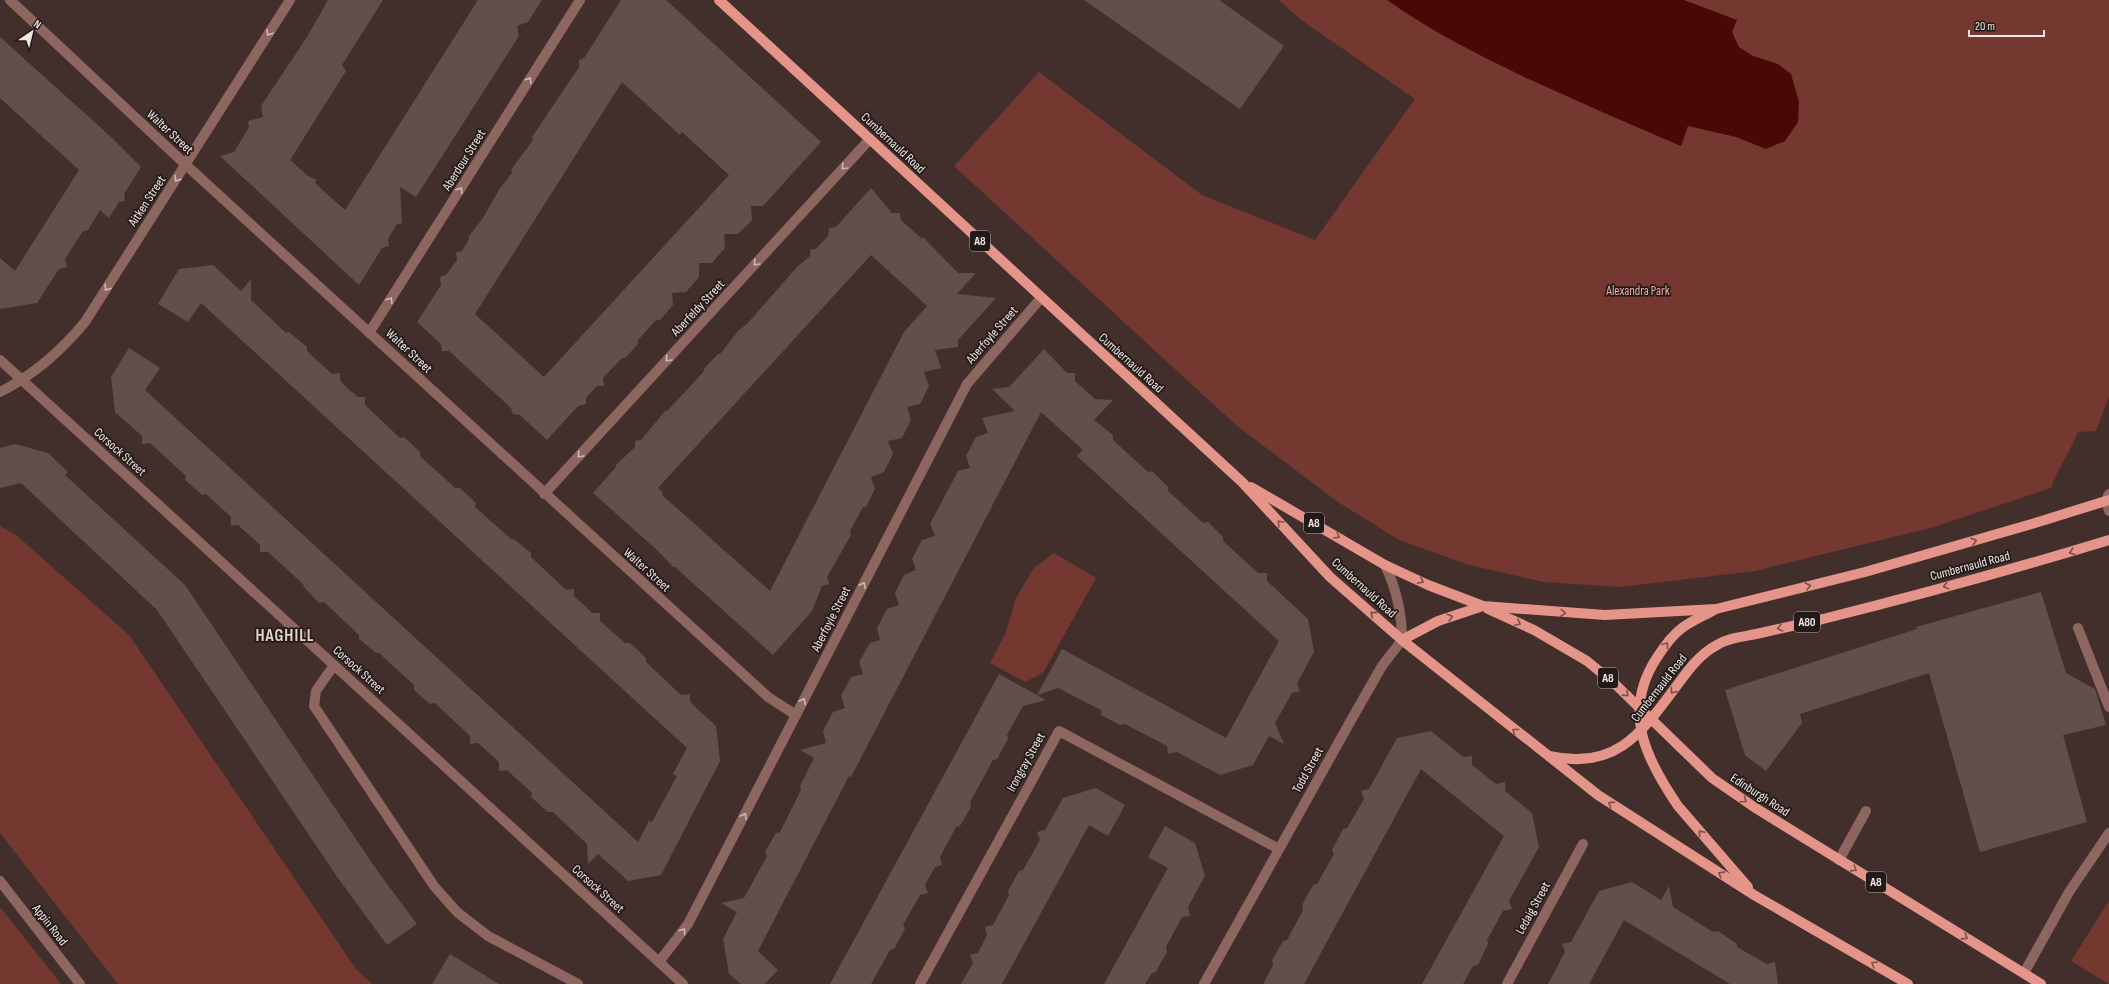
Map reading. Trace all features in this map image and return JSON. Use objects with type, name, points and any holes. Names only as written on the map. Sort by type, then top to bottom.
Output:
[{"type":"main road","name":"Cumbernauld Road","points":[[719,0],[1242,482],[1330,577],[1402,640],[1546,756],[1564,760],[1581,760],[1603,755],[1623,746],[1641,732],[1692,666],[1705,652],[1725,640],[1822,619],[2045,560],[2109,540]]},
{"type":"main road","name":"A8","points":[[1242,482],[1385,565],[1428,585],[1483,606]]},
{"type":"main road","name":"Cumbernauld Road","points":[[1716,609],[1865,572],[2035,523],[2108,498]]},
{"type":"main road","points":[[1402,640],[1438,621],[1483,606],[1604,615],[1716,609]]},
{"type":"main road","name":"Edinburgh Road","points":[[1483,606],[1565,647],[1587,661],[1615,684],[1712,778],[1754,807],[2041,984]]},
{"type":"main road","points":[[1716,609],[1682,628],[1666,643],[1650,668],[1639,707],[1641,732],[1654,766],[1678,806],[1754,895]]},
{"type":"main road","name":"A8","points":[[1546,756],[1603,799],[1754,895],[1908,984]]},
{"type":"street","name":"Walter Street","points":[[10,0],[186,165],[544,494],[768,697],[796,715]]},
{"type":"street","name":"Aitken Street","points":[[0,392],[23,381],[64,347],[85,322],[290,0]]},
{"type":"street","name":"Aberdour Street","points":[[369,333],[580,0]]},
{"type":"street","name":"Aberfeldy Street","points":[[544,494],[870,139]]},
{"type":"street","name":"Aberfoyle Street","points":[[659,962],[688,924],[967,384],[1041,298]]},
{"type":"street","name":"Corsock Street","points":[[0,360],[683,984]]},
{"type":"street","points":[[2108,498],[2109,511]]},
{"type":"street","points":[[1385,565],[1392,581],[1398,607],[1402,640]]},
{"type":"street","points":[[2078,628],[2109,707]]},
{"type":"street","name":"Todd Street","points":[[1204,984],[1382,666],[1402,640]]},
{"type":"street","points":[[334,665],[316,691],[314,706],[434,886],[457,912],[488,936],[578,984]]},
{"type":"street","name":"Irongray Street","points":[[920,984],[1059,731],[1279,849]]},
{"type":"street","points":[[1840,860],[1866,811]]},
{"type":"street","points":[[2024,973],[2068,892],[2109,833]]},
{"type":"street","name":"Ledaig Street","points":[[1506,984],[1583,844]]},
{"type":"street","name":"Appin Road","points":[[0,881],[80,984]]},
{"type":"green space","name":"Alexandra Park","points":[[1279,0],[2109,0],[2109,397],[2096,431],[2078,432],[2051,488],[1934,527],[1755,571],[1620,587],[1544,582],[1469,565],[1399,540],[1338,502],[1237,426],[954,166],[1039,72],[1202,195],[1315,240],[1415,99],[1300,19]]},
{"type":"green space","points":[[0,526],[16,535],[129,635],[356,969],[372,984],[118,984],[0,833]]},
{"type":"green space","points":[[1054,553],[1096,578],[1043,673],[1025,682],[990,663],[1006,632],[1016,598],[1034,568]]},
{"type":"green space","points":[[2109,901],[2109,984],[2071,961]]},
{"type":"green space","points":[[0,907],[61,984],[0,984]]},
{"type":"shaded area","points":[[1387,0],[1684,0],[1737,20],[1732,32],[1739,47],[1753,56],[1778,64],[1791,74],[1799,102],[1798,122],[1785,141],[1766,149],[1736,137],[1688,126],[1681,146],[1522,76],[1436,31]]},
{"type":"building","points":[[328,0],[383,0],[342,65],[346,71],[290,160],[308,176],[317,180],[315,183],[345,210],[478,0],[542,0],[528,22],[517,26],[519,36],[416,197],[400,187],[402,223],[396,225],[388,239],[389,246],[382,248],[359,285],[220,156],[234,152],[249,127],[248,121],[263,117],[261,106],[307,37]]},
{"type":"building","points":[[621,0],[666,0],[821,142],[763,206],[751,206],[752,220],[738,234],[724,234],[725,248],[712,263],[699,263],[699,277],[686,292],[672,293],[673,305],[660,320],[656,320],[638,340],[638,344],[625,358],[622,358],[603,378],[604,386],[597,386],[586,398],[586,404],[578,406],[547,440],[520,415],[513,414],[511,408],[449,351],[442,351],[441,344],[417,322],[441,285],[440,277],[446,275],[457,260],[456,253],[462,251],[469,239],[469,236],[483,218],[500,188],[512,173],[511,170],[533,140],[532,137],[579,67],[579,60],[584,58]],"holes":[[[622,82],[680,135],[682,132],[729,175],[544,377],[475,314]]]},
{"type":"building","points":[[1084,0],[1219,0],[1284,46],[1240,109]]},
{"type":"building","points":[[0,37],[110,136],[141,167],[124,194],[125,201],[119,202],[109,218],[100,210],[88,230],[83,231],[65,259],[67,267],[59,269],[37,303],[0,309],[0,258],[15,271],[79,170],[0,98]]},
{"type":"building","points":[[871,188],[892,213],[900,213],[901,220],[921,238],[924,238],[958,273],[976,273],[957,294],[996,298],[958,340],[958,347],[935,350],[941,368],[924,372],[929,386],[920,404],[907,407],[911,420],[902,438],[888,441],[893,454],[884,472],[871,477],[875,489],[866,507],[863,507],[850,531],[851,535],[827,577],[829,584],[822,586],[812,611],[773,655],[675,567],[673,567],[659,552],[593,493],[616,467],[616,465],[635,447],[635,441],[641,440],[665,411],[667,411],[686,391],[718,354],[720,354],[739,330],[747,324],[797,267],[810,256],[810,250],[816,249],[828,236],[829,228],[836,227]],"holes":[[[871,255],[927,306],[904,332],[770,591],[662,495],[663,493],[658,488]]]},
{"type":"building","points":[[213,265],[241,291],[251,279],[251,300],[286,333],[289,332],[307,347],[307,351],[332,374],[340,373],[340,380],[348,389],[358,397],[365,397],[365,405],[400,438],[404,437],[420,452],[420,456],[455,488],[460,488],[476,503],[475,507],[511,539],[514,539],[531,553],[531,557],[566,590],[574,589],[574,596],[592,613],[600,613],[600,621],[625,643],[630,643],[646,658],[646,662],[681,695],[690,694],[690,702],[716,726],[720,761],[661,875],[628,881],[598,854],[588,864],[587,844],[553,812],[548,812],[531,797],[532,793],[507,770],[499,771],[499,762],[478,743],[470,744],[470,736],[435,703],[430,704],[414,690],[414,685],[379,653],[376,653],[359,639],[359,635],[324,602],[319,603],[303,584],[268,552],[260,552],[260,545],[238,525],[231,526],[231,517],[206,494],[202,495],[185,480],[186,476],[150,443],[142,444],[142,436],[115,412],[111,377],[129,348],[160,368],[145,390],[638,842],[649,821],[652,822],[677,776],[673,774],[687,748],[201,303],[188,322],[158,304],[179,269]]},
{"type":"building","points":[[1044,349],[1067,373],[1075,373],[1075,381],[1095,399],[1113,400],[1094,420],[1113,435],[1113,440],[1148,472],[1152,471],[1168,487],[1168,491],[1203,523],[1208,522],[1223,537],[1223,541],[1258,573],[1267,573],[1267,581],[1308,619],[1314,652],[1297,683],[1300,691],[1292,693],[1275,723],[1284,744],[1269,736],[1253,765],[1220,775],[1177,752],[1168,754],[1167,746],[1125,724],[1120,725],[1101,715],[1101,710],[1058,688],[1037,695],[1062,649],[1226,738],[1279,641],[1077,456],[1083,450],[1041,412],[851,777],[849,776],[758,951],[778,970],[765,984],[741,984],[729,974],[723,939],[737,912],[721,903],[744,898],[767,856],[765,852],[776,833],[780,832],[801,790],[800,786],[814,758],[800,750],[826,743],[823,731],[833,712],[845,708],[841,696],[851,677],[863,674],[859,662],[870,643],[880,640],[877,628],[887,609],[899,605],[895,593],[904,575],[916,570],[912,559],[922,540],[935,536],[930,524],[958,471],[970,468],[966,456],[976,437],[988,433],[982,418],[1015,411],[992,389],[1009,387]]},
{"type":"building","points":[[15,444],[48,453],[68,472],[65,475],[185,585],[376,869],[417,924],[387,945],[338,878],[157,610],[21,483],[0,488],[0,448]]},
{"type":"building","points":[[2041,592],[2066,673],[2095,689],[2106,725],[2063,735],[2087,822],[1980,852],[1929,673],[1800,714],[1802,723],[1766,771],[1745,755],[1725,690],[1917,629],[1916,627]]},
{"type":"building","points":[[999,674],[1046,700],[1023,706],[1007,735],[1008,739],[997,759],[993,760],[970,802],[971,807],[960,826],[956,827],[940,857],[942,865],[935,867],[925,885],[928,893],[920,895],[903,925],[905,929],[894,949],[890,950],[871,984],[830,984]]},
{"type":"building","points":[[1431,731],[1463,757],[1472,756],[1472,765],[1496,784],[1505,782],[1505,791],[1532,813],[1539,847],[1509,901],[1512,909],[1503,911],[1487,940],[1488,944],[1478,965],[1473,966],[1463,984],[1422,984],[1504,836],[1421,769],[1304,984],[1263,984],[1273,965],[1272,960],[1283,941],[1287,940],[1303,910],[1302,905],[1313,885],[1317,884],[1334,854],[1332,850],[1343,829],[1347,828],[1364,799],[1361,791],[1369,789],[1397,738]]},
{"type":"building","points":[[1096,788],[1125,805],[1108,836],[1089,825],[1002,984],[961,984],[973,963],[970,955],[978,953],[987,935],[985,927],[993,925],[1009,895],[1008,891],[1019,871],[1023,870],[1040,840],[1037,832],[1045,830],[1063,798]]},
{"type":"building","points":[[1165,826],[1195,843],[1205,876],[1188,907],[1190,916],[1182,917],[1166,947],[1167,952],[1156,972],[1152,973],[1145,984],[1104,984],[1168,868],[1148,857]]},
{"type":"building","points":[[1632,882],[1661,900],[1669,886],[1673,907],[1713,932],[1718,931],[1737,944],[1737,947],[1767,964],[1775,962],[1778,984],[1730,984],[1624,920],[1589,984],[1548,984],[1565,952],[1562,944],[1571,942],[1599,891]]},
{"type":"building","points":[[450,954],[499,984],[432,984]]},
{"type":"district","name":"HAGHILL","points":[[285,636]]}]
